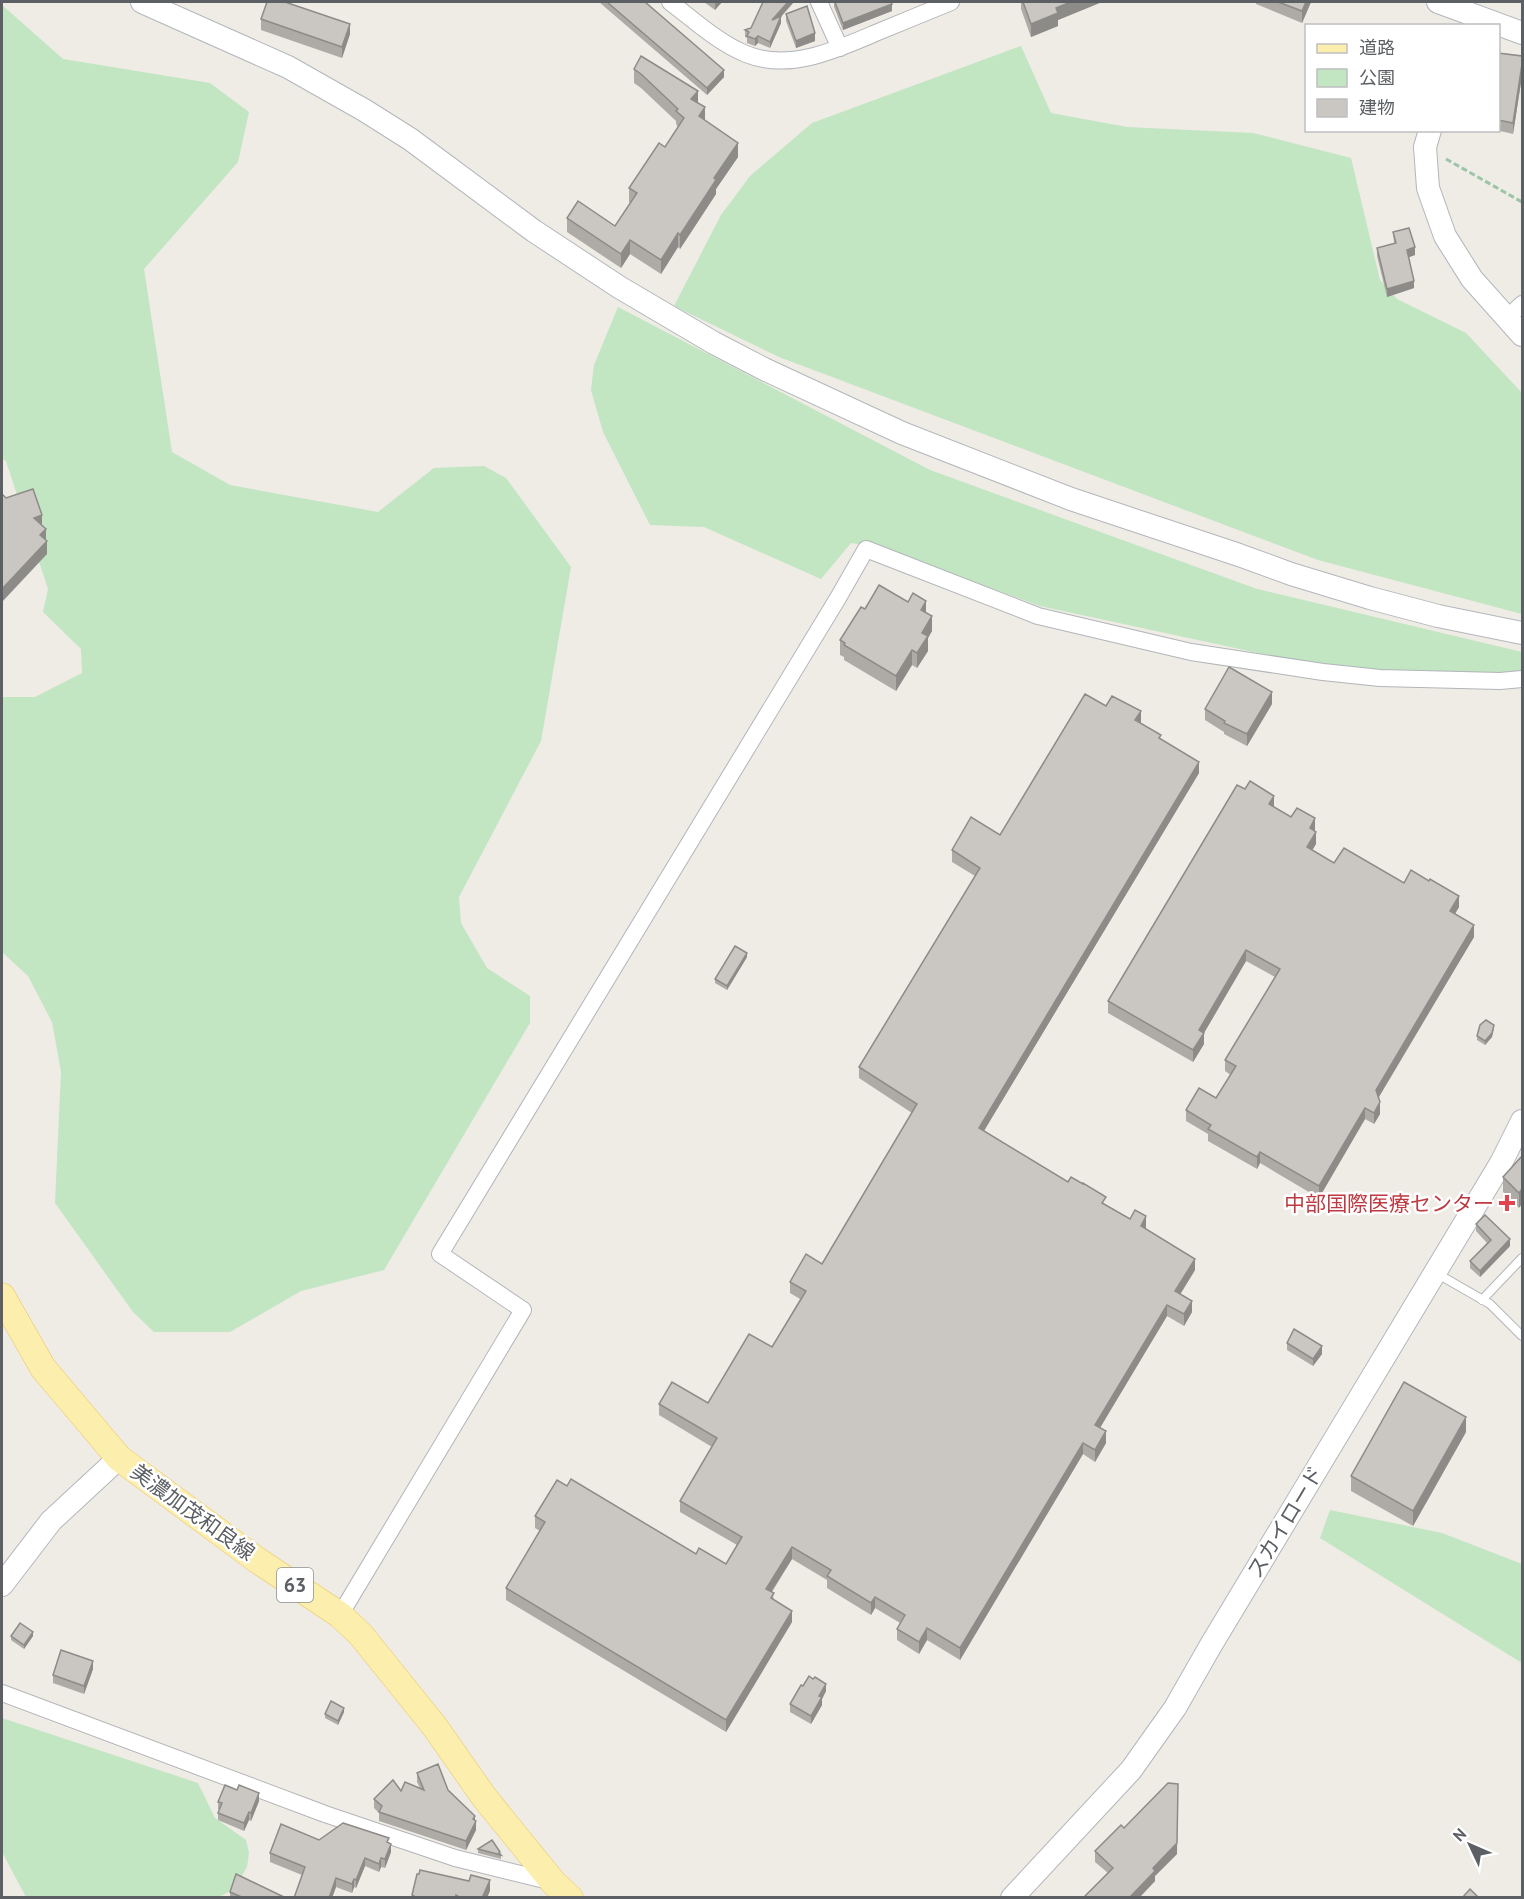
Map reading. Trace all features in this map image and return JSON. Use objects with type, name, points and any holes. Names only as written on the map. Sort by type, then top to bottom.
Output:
[{"type":"main road","name":"美濃加茂和良線","points":[[2,1296],[43,1368],[119,1458],[257,1560],[340,1615],[361,1635],[428,1718],[484,1797],[562,1890]]},
{"type":"street","points":[[142,2],[288,67],[364,110],[410,140],[534,231],[714,344],[902,434],[1071,499],[1291,574],[1438,616],[1522,633]]},
{"type":"street","points":[[670,2],[720,41],[747,54],[773,61],[810,57],[840,48],[951,2]]},
{"type":"street","points":[[819,2],[840,48]]},
{"type":"street","points":[[1438,2],[1497,24]]},
{"type":"street","points":[[1500,25],[1522,33]]},
{"type":"street","points":[[1428,139],[1428,188],[1445,236],[1472,279],[1515,311],[1522,335]]},
{"type":"street","points":[[340,1615],[523,1310],[440,1254],[832,609],[866,549],[1038,616],[1191,652],[1323,672],[1380,678],[1500,681],[1522,679]]},
{"type":"street","name":"スカイロード","points":[[1012,1898],[1131,1770],[1175,1708],[1501,1163],[1522,1122]]},
{"type":"street","points":[[2,1585],[51,1521],[119,1458]]},
{"type":"street","points":[[2,1693],[325,1814],[455,1858],[562,1890]]},
{"type":"lane","points":[[1482,1300],[1522,1258]]},
{"type":"lane","points":[[1436,1272],[1490,1304],[1522,1335]]},
{"type":"path","points":[[1428,139],[1522,202]]},
{"type":"green space","points":[[2,5],[63,59],[210,83],[249,112],[238,162],[144,269],[172,452],[230,485],[378,512],[434,468],[484,466],[506,478],[571,567],[541,741],[459,897],[461,923],[487,968],[530,996],[530,1023],[384,1270],[301,1291],[230,1332],[154,1332],[133,1312],[55,1203],[61,1072],[52,1022],[28,976],[2,952],[2,697],[35,697],[82,673],[81,649],[43,612],[48,589],[6,461],[2,459]]},
{"type":"green space","points":[[1021,46],[1051,113],[1127,127],[1253,133],[1351,158],[1380,280],[1397,299],[1466,333],[1522,393],[1522,614],[1318,560],[779,357],[674,306],[721,215],[750,176],[812,123]]},
{"type":"green space","points":[[618,307],[930,470],[1257,589],[1522,652],[1522,679],[1446,677],[1305,663],[1040,606],[877,547],[851,543],[821,579],[704,527],[650,525],[603,432],[591,390],[594,365]]},
{"type":"green space","points":[[1330,1510],[1442,1533],[1522,1564],[1522,1663],[1320,1538]]},
{"type":"green space","points":[[2,1718],[198,1783],[215,1818],[246,1840],[249,1853],[247,1867],[234,1889],[211,1898],[26,1897],[2,1852]]},
{"type":"building","points":[[267,2],[285,2],[350,24],[342,47],[261,19]]},
{"type":"building","points":[[607,2],[645,2],[724,70],[707,88]]},
{"type":"building","points":[[763,2],[788,2],[772,20],[781,16],[770,42],[758,36],[755,39],[747,36],[749,32],[745,30],[751,28]]},
{"type":"building","points":[[835,2],[891,2],[892,4],[843,23]]},
{"type":"building","points":[[1023,2],[1071,2],[1056,8],[1058,13],[1031,24]]},
{"type":"building","points":[[1278,2],[1306,2],[1302,11]]},
{"type":"building","points":[[807,6],[815,33],[796,41],[786,14]]},
{"type":"building","points":[[1500,53],[1522,56],[1513,123],[1500,120]]},
{"type":"building","points":[[641,56],[698,91],[691,99],[705,107],[699,116],[738,143],[680,235],[678,233],[661,260],[630,240],[621,254],[567,218],[578,201],[615,226],[637,193],[629,188],[659,143],[665,147],[684,118],[676,111],[678,109],[634,69]]},
{"type":"building","points":[[1409,228],[1415,247],[1407,250],[1414,281],[1387,289],[1377,248],[1396,243],[1393,232]]},
{"type":"building","points":[[33,489],[42,515],[34,518],[46,529],[40,535],[47,541],[2,589],[2,494],[6,498]]},
{"type":"building","points":[[879,585],[908,602],[913,593],[926,601],[921,610],[932,616],[922,633],[928,636],[917,653],[912,650],[896,676],[844,645],[845,643],[840,640],[861,607],[865,609]]},
{"type":"building","points":[[1229,667],[1272,692],[1247,734],[1224,723],[1225,721],[1205,709]]},
{"type":"building","points":[[1085,694],[1106,706],[1112,696],[1141,711],[1135,720],[1161,735],[1159,738],[1199,762],[979,1128],[1068,1182],[1071,1177],[1083,1183],[1106,1197],[1102,1203],[1130,1219],[1135,1210],[1146,1216],[1141,1226],[1195,1259],[1175,1291],[1192,1301],[1184,1314],[1167,1305],[1095,1425],[1106,1431],[1095,1450],[1083,1443],[960,1648],[927,1628],[919,1642],[897,1629],[905,1615],[875,1597],[871,1603],[827,1576],[831,1570],[792,1547],[766,1589],[774,1593],[771,1598],[792,1611],[726,1720],[506,1588],[545,1522],[535,1516],[557,1480],[567,1486],[571,1479],[696,1554],[699,1548],[726,1564],[742,1537],[680,1501],[717,1438],[659,1404],[672,1382],[708,1403],[749,1334],[772,1347],[806,1291],[790,1282],[806,1254],[822,1264],[917,1104],[859,1067],[980,868],[952,850],[971,817],[1000,835]]},
{"type":"building","points":[[1250,781],[1274,796],[1269,804],[1291,817],[1297,808],[1315,818],[1310,828],[1316,832],[1307,847],[1334,863],[1344,848],[1404,883],[1411,870],[1459,896],[1450,911],[1474,925],[1376,1090],[1380,1102],[1374,1113],[1365,1108],[1319,1186],[1260,1152],[1257,1157],[1208,1129],[1211,1125],[1186,1110],[1199,1088],[1216,1098],[1236,1066],[1225,1060],[1280,969],[1246,950],[1199,1030],[1204,1033],[1193,1050],[1108,1001],[1237,785],[1245,789]]},
{"type":"building","points":[[735,946],[747,953],[727,986],[715,979]]},
{"type":"building","points":[[1486,1020],[1494,1025],[1492,1033],[1485,1041],[1477,1036],[1480,1025]]},
{"type":"building","points":[[1522,1156],[1522,1189],[1519,1193],[1503,1177]]},
{"type":"building","points":[[1485,1215],[1510,1239],[1480,1271],[1470,1261],[1491,1240],[1476,1224]]},
{"type":"building","points":[[1294,1329],[1322,1346],[1313,1359],[1287,1343]]},
{"type":"building","points":[[1404,1382],[1466,1417],[1413,1511],[1351,1476]]},
{"type":"building","points":[[20,1623],[33,1632],[24,1645],[11,1636]]},
{"type":"building","points":[[61,1650],[93,1661],[84,1686],[53,1675]]},
{"type":"building","points":[[809,1676],[826,1684],[819,1696],[822,1697],[811,1716],[790,1704]]},
{"type":"building","points":[[331,1701],[344,1708],[338,1721],[325,1714]]},
{"type":"building","points":[[438,1764],[448,1790],[475,1816],[473,1819],[476,1821],[466,1841],[379,1812],[382,1806],[374,1799],[393,1780],[401,1791],[405,1782],[424,1790],[417,1773]]},
{"type":"building","points":[[1168,1783],[1178,1784],[1177,1843],[1153,1868],[1155,1871],[1129,1898],[1083,1898],[1113,1868],[1095,1851],[1121,1825],[1124,1828]]},
{"type":"building","points":[[225,1785],[237,1790],[239,1785],[259,1793],[244,1823],[218,1813],[222,1803],[218,1802]]},
{"type":"building","points":[[343,1823],[389,1838],[387,1842],[391,1844],[385,1859],[381,1858],[379,1864],[365,1858],[352,1884],[336,1878],[329,1898],[294,1898],[305,1867],[270,1853],[281,1824],[319,1840]]},
{"type":"building","points":[[492,1840],[499,1853],[501,1855],[478,1849]]},
{"type":"building","points":[[420,1870],[469,1881],[471,1875],[490,1880],[482,1898],[461,1898],[456,1895],[456,1898],[417,1898],[412,1895]]},
{"type":"building","points":[[236,1874],[286,1898],[244,1898],[230,1892]]},
{"type":"building","points":[[1470,1889],[1479,1898],[1462,1898]]},
{"type":"place","name":"中部国際医療センター","points":[[1507,1203]]}]
